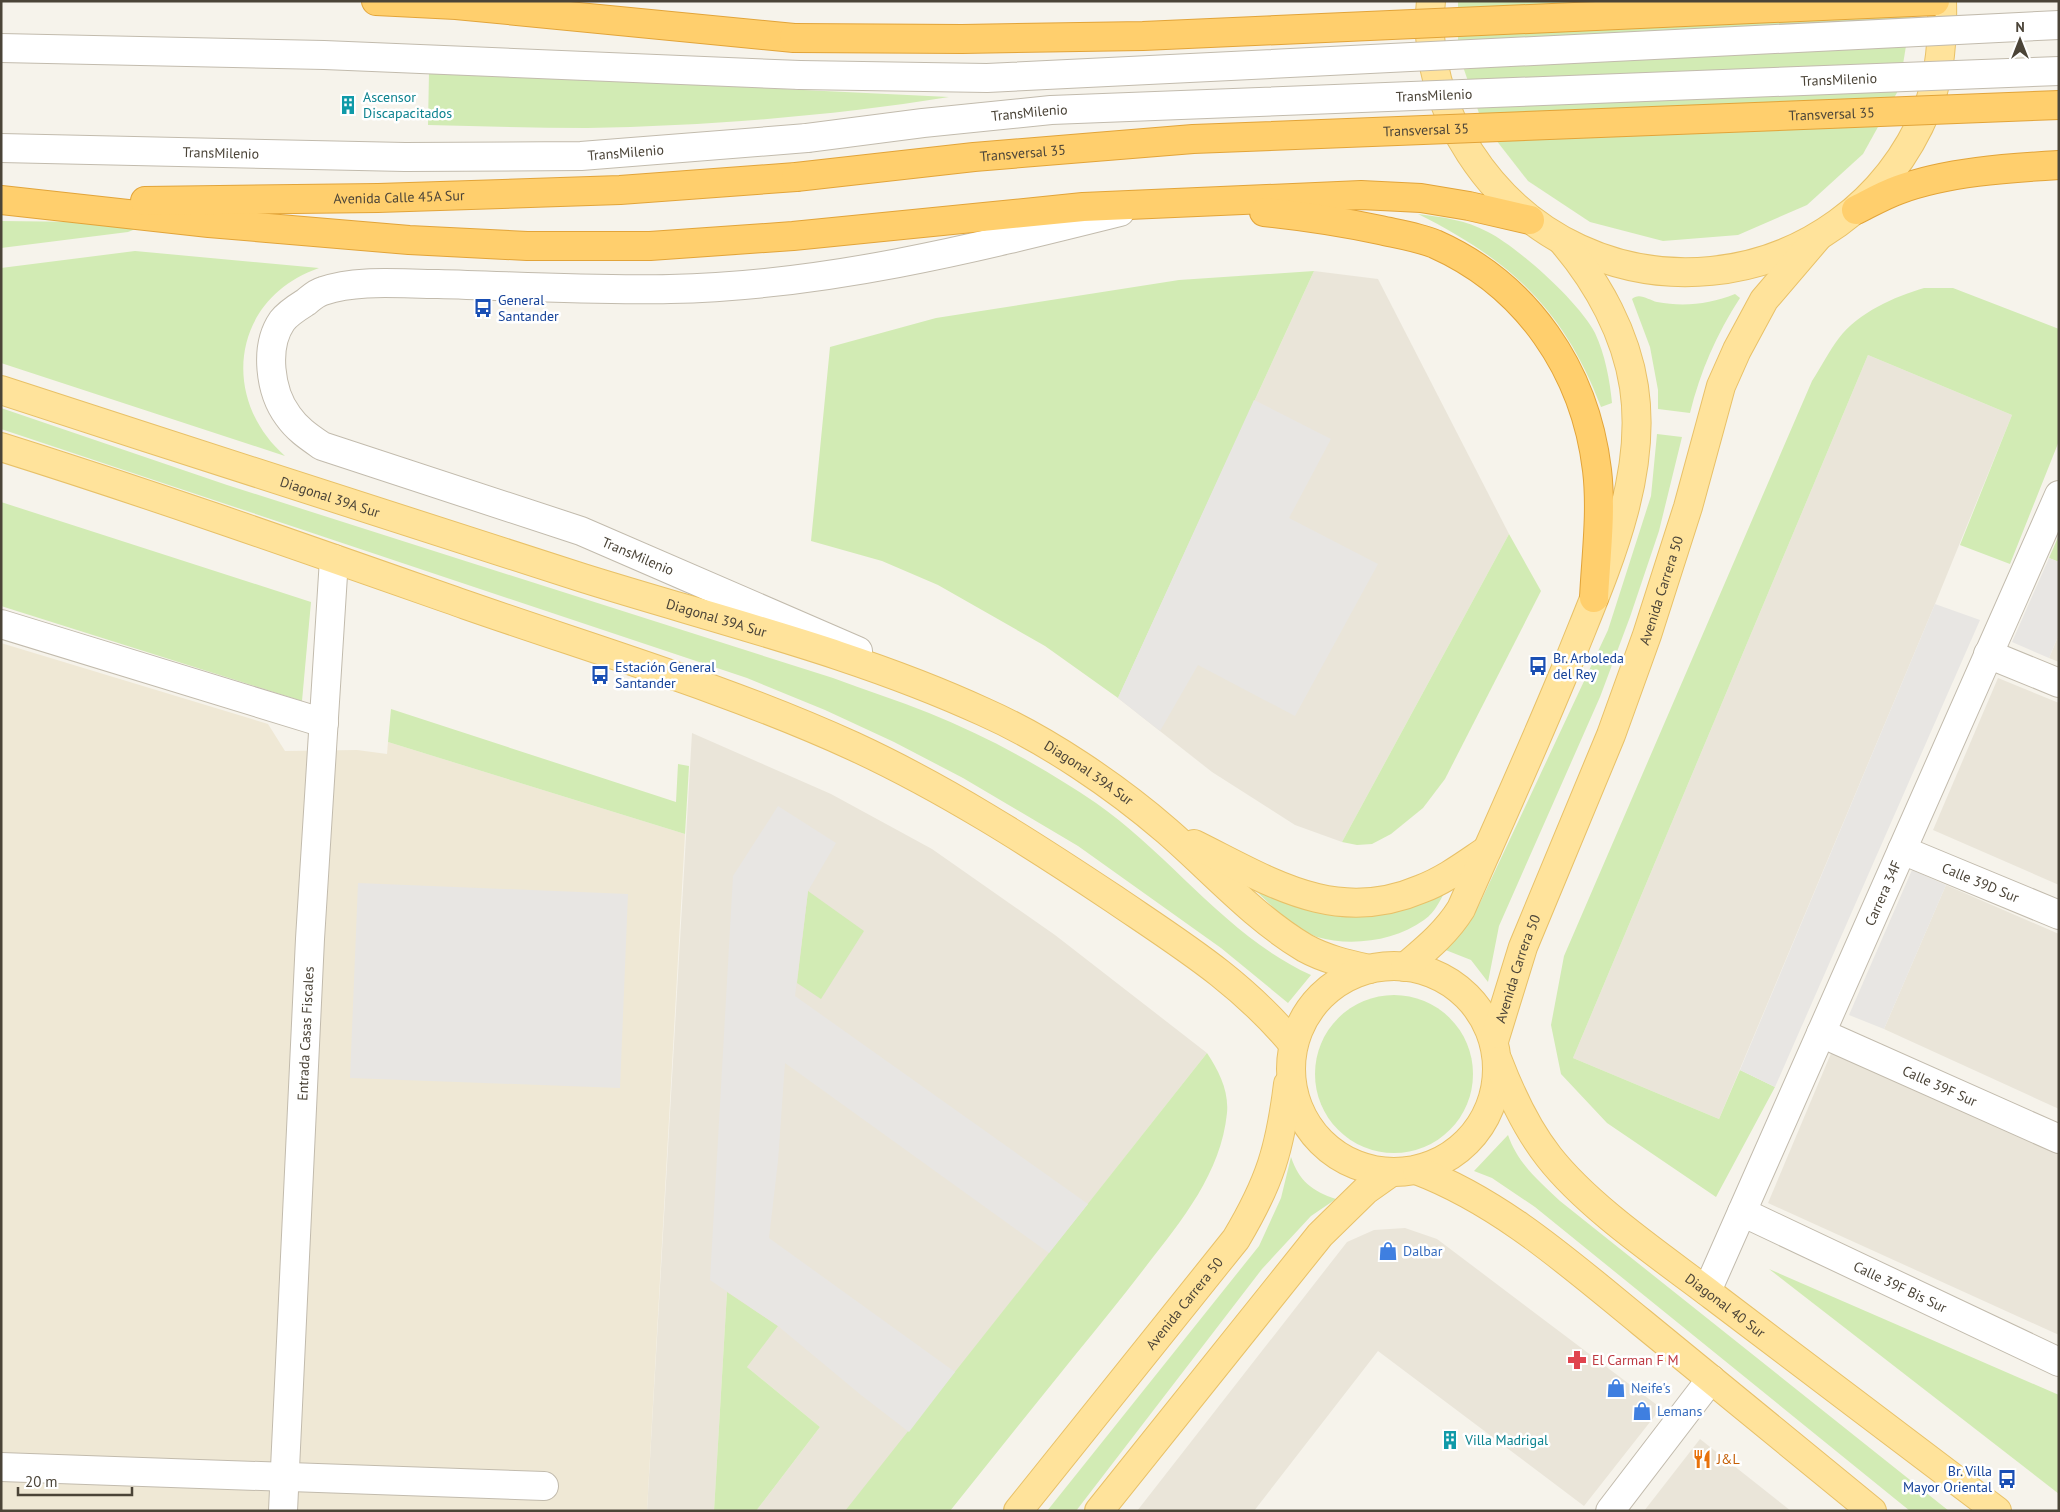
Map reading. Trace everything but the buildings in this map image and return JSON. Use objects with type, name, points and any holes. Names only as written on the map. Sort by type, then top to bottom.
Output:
[{"type":"highway","points":[[376,1],[456,5],[794,38],[962,39],[1144,36],[1935,1]]},
{"type":"highway","name":"Transversal 35","points":[[796,177],[974,157],[1194,139],[2059,105]]},
{"type":"highway","points":[[1856,210],[1900,189],[1938,180],[1976,172],[2059,165]]},
{"type":"highway","name":"Avenida Calle 45A Sur","points":[[1,199],[152,201],[388,198],[620,190],[796,177]]},
{"type":"highway","points":[[1,199],[228,225],[409,240],[527,246],[660,246],[793,236],[1032,211],[1183,202],[1360,195],[1421,198],[1469,206],[1530,220]]},
{"type":"highway","points":[[1183,202],[1303,216],[1402,234],[1434,244],[1469,263],[1512,294],[1551,340],[1571,379],[1587,420],[1597,470],[1598,518],[1594,598]]},
{"type":"main road","points":[[1431,1],[1429,19],[1436,77],[1456,132],[1488,180],[1530,220],[1564,243],[1626,266],[1691,273],[1756,263],[1817,238],[1856,210],[1898,163],[1928,108],[1943,46],[1942,1]]},
{"type":"main road","name":"Avenida Carrera 50","points":[[1496,1051],[1523,947],[1611,735],[1647,635],[1688,507],[1721,386],[1736,350],[1764,300],[1817,238]]},
{"type":"main road","points":[[1406,967],[1449,927],[1460,909],[1487,850],[1544,723],[1594,598],[1622,516],[1633,469],[1636,415],[1634,388],[1623,342],[1595,282],[1564,243]]},
{"type":"main road","name":"Diagonal 39A Sur","points":[[1,390],[583,578],[876,668],[988,713],[1106,782],[1166,830],[1244,902],[1279,930],[1307,949],[1337,962],[1369,969]]},
{"type":"main road","points":[[1,447],[334,559],[770,711],[855,747],[959,801],[1049,856],[1211,965],[1271,1016],[1291,1054],[1294,1097],[1307,1127],[1330,1151],[1358,1167],[1390,1173],[1416,1170],[1444,1160],[1468,1142],[1486,1118],[1496,1090],[1496,1051]]},
{"type":"main road","points":[[1166,830],[1304,896],[1340,902],[1376,902],[1397,898],[1422,889],[1487,850]]},
{"type":"main road","name":"Diagonal 40 Sur","points":[[1369,969],[1387,966],[1406,967],[1435,974],[1461,991],[1482,1013],[1510,1095],[1549,1157],[1569,1179],[1634,1235],[1997,1511]]},
{"type":"main road","points":[[1291,1054],[1304,1018],[1321,996],[1344,979],[1369,969]]},
{"type":"main road","name":"Avenida Carrera 50","points":[[1018,1511],[1236,1238],[1257,1204],[1272,1170],[1282,1133],[1291,1054]]},
{"type":"main road","points":[[1416,1170],[1452,1185],[1522,1228],[1563,1259],[1872,1511]]},
{"type":"main road","points":[[1099,1511],[1320,1235],[1366,1190],[1390,1173]]},
{"type":"street","points":[[1,48],[324,55],[800,75],[987,78],[2059,24]]},
{"type":"street","name":"TransMilenio","points":[[1,148],[356,156],[571,156],[807,138],[922,123],[1051,110],[2059,70]]},
{"type":"street","name":"TransMilenio","points":[[988,713],[891,665],[581,532],[322,446],[300,431],[286,415],[275,391],[272,364],[274,338],[283,320],[298,306],[320,292],[335,288],[404,284],[669,289],[769,284],[877,268],[991,244],[1154,204]]},
{"type":"street","name":"Carrera 34F","points":[[1707,1291],[2059,495]]},
{"type":"street","name":"Entrada Casas Fiscales","points":[[283,1511],[310,939],[334,559]]},
{"type":"street","points":[[1,624],[324,723]]},
{"type":"street","points":[[1988,654],[2059,683]]},
{"type":"street","name":"Calle 39D Sur","points":[[1902,850],[2059,915]]},
{"type":"street","name":"Calle 39F Sur","points":[[1821,1033],[2059,1139]]},
{"type":"street","name":"Calle 39F Bis Sur","points":[[1742,1212],[2059,1362]]},
{"type":"street","points":[[1610,1511],[1711,1379]]},
{"type":"street","points":[[1,1467],[544,1486]]},
{"type":"shaded area","points":[[1314,271],[1378,279],[1509,534],[1342,842],[1295,825],[1212,772],[1118,698]]},
{"type":"shaded area","points":[[1868,355],[2012,415],[1935,604],[1719,1119],[1573,1058]]},
{"type":"shaded area","points":[[1254,400],[1331,439],[1289,518],[1378,564],[1295,716],[1198,665],[1160,731],[1118,698]]},
{"type":"shaded area","points":[[2049,558],[2059,562],[2059,634],[2049,658],[2012,642]]},
{"type":"shaded area","points":[[1935,604],[1980,620],[1775,1087],[1740,1070]]},
{"type":"shaded area","points":[[2059,634],[2059,662],[2049,658]]},
{"type":"shaded area","points":[[1,643],[268,724],[285,751],[357,750],[387,754],[388,742],[685,834],[647,1511],[1,1511]]},
{"type":"shaded area","points":[[1998,678],[2059,703],[2059,885],[1933,830]]},
{"type":"shaded area","points":[[692,733],[831,794],[932,849],[1055,935],[1207,1053],[846,1511],[756,1511],[820,1427],[747,1367],[727,1292],[714,1511],[647,1511]]},
{"type":"shaded area","points":[[778,806],[836,843],[808,891],[795,996],[1088,1204],[1049,1253],[785,1063],[778,1161],[769,1238],[955,1372],[909,1432],[778,1326],[710,1280],[733,876]]},
{"type":"shaded area","points":[[1912,870],[1946,885],[1884,1029],[1849,1015]]},
{"type":"shaded area","points":[[358,883],[628,894],[620,1088],[350,1078]]},
{"type":"shaded area","points":[[1946,885],[2059,934],[2059,1109],[1884,1029]]},
{"type":"shaded area","points":[[1832,1051],[2059,1154],[2059,1335],[1768,1203]]},
{"type":"shaded area","points":[[1405,1228],[1437,1239],[1661,1408],[1584,1506],[1378,1351],[1254,1511],[1137,1511],[1347,1242],[1374,1230]]},
{"type":"shaded area","points":[[1700,1439],[1791,1511],[1644,1511]]},
{"type":"green space","points":[[1458,1],[1909,1],[1911,15],[1899,89],[1863,154],[1807,205],[1738,235],[1663,241],[1590,222],[1528,181],[1482,122],[1458,52]]},
{"type":"green space","points":[[429,72],[949,97],[814,115],[677,125],[587,128],[428,125]]},
{"type":"green space","points":[[1418,214],[1463,222],[1480,228],[1516,250],[1547,277],[1576,306],[1595,333],[1602,350],[1612,403],[1601,407],[1586,372],[1570,342],[1551,315],[1530,291],[1507,269],[1480,250],[1451,231]]},
{"type":"green space","points":[[1,221],[88,222],[138,228],[128,232],[1,248]]},
{"type":"green space","points":[[135,251],[319,268],[290,282],[268,302],[253,325],[245,352],[244,379],[250,406],[264,432],[285,456],[1,363],[1,268]]},
{"type":"green space","points":[[1314,271],[1118,698],[1045,646],[938,585],[882,561],[811,541],[830,347],[936,318],[1179,280]]},
{"type":"green space","points":[[1924,288],[1953,288],[2059,329],[2059,441],[2010,564],[1960,545],[2012,415],[1868,355],[1573,1058],[1719,1119],[1740,1070],[1775,1087],[1716,1197],[1607,1123],[1561,1074],[1551,1025],[1564,956],[1812,381],[1839,338],[1856,320],[1889,301]]},
{"type":"green space","points":[[1735,294],[1740,298],[1710,353],[1690,413],[1658,409],[1658,390],[1650,347],[1632,299],[1641,296],[1667,304],[1687,304],[1716,300]]},
{"type":"green space","points":[[1,408],[227,485],[833,678],[951,722],[1015,754],[1056,777],[1096,803],[1149,846],[1226,918],[1281,959],[1311,975],[1288,1003],[1221,948],[1078,846],[963,778],[894,742],[825,710],[747,678],[1,429]]},
{"type":"green space","points":[[1657,434],[1682,437],[1659,531],[1600,697],[1499,926],[1488,982],[1471,960],[1443,949],[1470,922],[1480,903],[1608,630],[1651,496]]},
{"type":"green space","points":[[1,502],[311,602],[302,701],[1,606]]},
{"type":"green space","points":[[1509,534],[1541,591],[1445,779],[1423,808],[1391,834],[1372,844],[1357,845],[1342,842]]},
{"type":"green space","points":[[2059,535],[2059,562],[2049,558]]},
{"type":"green space","points":[[391,709],[676,802],[678,764],[689,766],[685,834],[388,742]]},
{"type":"green space","points":[[1448,886],[1432,913],[1424,920],[1400,933],[1358,942],[1330,940],[1308,933],[1283,916],[1253,888],[1301,908],[1329,913]]},
{"type":"green space","points":[[808,891],[864,931],[821,999],[797,983]]},
{"type":"green space","points":[[1394,995],[1424,1001],[1438,1008],[1450,1018],[1460,1030],[1467,1044],[1473,1074],[1467,1104],[1460,1118],[1450,1130],[1438,1140],[1424,1147],[1394,1153],[1364,1147],[1350,1140],[1338,1130],[1328,1118],[1321,1104],[1315,1074],[1321,1044],[1328,1030],[1338,1018],[1350,1008],[1364,1001]]},
{"type":"green space","points":[[1207,1053],[1222,1081],[1227,1105],[1223,1135],[1217,1156],[1198,1195],[1186,1213],[1121,1299],[950,1511],[845,1511]]},
{"type":"green space","points":[[1508,1135],[1517,1155],[1523,1163],[1560,1201],[1949,1511],[1910,1511],[1535,1207],[1492,1178],[1474,1171]]},
{"type":"green space","points":[[1291,1157],[1302,1179],[1313,1189],[1336,1199],[1311,1216],[1262,1269],[1076,1511],[1047,1511],[1259,1246],[1281,1198]]},
{"type":"green space","points":[[1769,1269],[2059,1395],[2059,1494]]},
{"type":"green space","points":[[727,1292],[778,1326],[747,1367],[820,1427],[756,1511],[714,1511]]},
{"type":"place","name":"Ascensor Discapacitados","points":[[348,105]]},
{"type":"place","name":"General Santander","points":[[483,308]]},
{"type":"place","name":"Br. Arboleda del Rey","points":[[1538,666]]},
{"type":"place","name":"Estación General Santander","points":[[600,675]]},
{"type":"place","name":"Dalbar","points":[[1388,1251]]},
{"type":"place","name":"El Carman F M","points":[[1577,1360]]},
{"type":"place","name":"Neife's","points":[[1616,1388]]},
{"type":"place","name":"Lemans","points":[[1642,1411]]},
{"type":"place","name":"Villa Madrigal","points":[[1450,1440]]},
{"type":"place","name":"J&L","points":[[1702,1459]]},
{"type":"place","name":"Br. Villa Mayor Oriental","points":[[2007,1479]]}]
